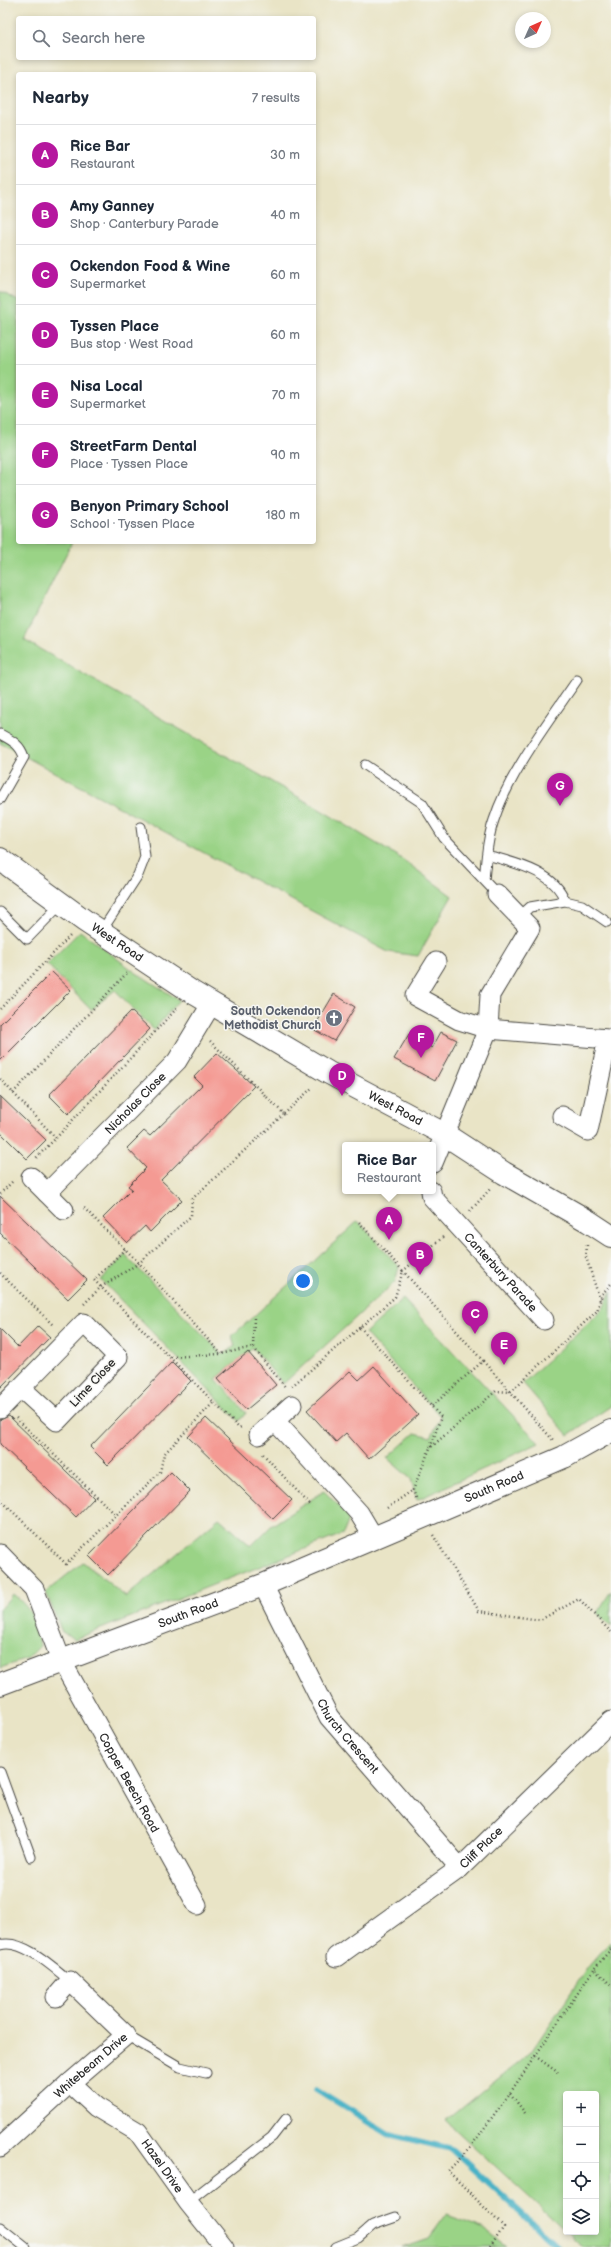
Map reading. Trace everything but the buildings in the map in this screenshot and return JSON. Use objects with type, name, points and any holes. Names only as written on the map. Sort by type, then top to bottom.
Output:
[{"type":"street","name":"West Road","points":[[0,859],[93,927],[192,992],[329,1073],[444,1134],[504,1174],[588,1221],[611,1236]]},
{"type":"street","points":[[436,1155],[488,1029],[490,995],[530,928],[497,894]]},
{"type":"street","points":[[436,962],[415,996],[459,1020],[488,1029],[609,1039],[588,1131],[562,1116]]},
{"type":"street","name":"Nicholas Close","points":[[47,1193],[177,1061],[212,1003]]},
{"type":"street","points":[[27,1171],[47,1193],[72,1207]]},
{"type":"street","name":"Canterbury Parade","points":[[431,1194],[432,1198],[544,1320]]},
{"type":"street","name":"Lime Close","points":[[5,1410],[21,1388],[84,1323],[118,1357],[57,1422],[21,1388]]},
{"type":"street","points":[[255,1440],[275,1421],[287,1395]]},
{"type":"street","points":[[275,1421],[359,1513],[369,1531]]},
{"type":"street","name":"South Road","points":[[0,1684],[263,1585],[369,1531],[423,1517],[564,1457],[611,1431]]},
{"type":"street","points":[[0,1554],[34,1589],[61,1660]]},
{"type":"street","name":"Church Crescent","points":[[263,1585],[329,1717],[460,1868]]},
{"type":"street","name":"Copper Beech Road","points":[[61,1660],[197,1905]]},
{"type":"street","name":"Cliff Place","points":[[336,1957],[460,1868],[611,1721]]},
{"type":"street","points":[[56,1997],[70,1981]]},
{"type":"street","name":"Whitebeam Drive","points":[[0,2147],[70,2083],[126,2035],[70,1981]]},
{"type":"street","name":"Hazel Drive","points":[[70,2083],[96,2107],[138,2132],[188,2202],[224,2247]]},
{"type":"lane","points":[[484,880],[493,820],[515,775],[577,680]]},
{"type":"lane","points":[[0,734],[16,743],[22,749],[24,757],[0,799]]},
{"type":"lane","points":[[365,765],[422,803],[444,838],[497,894]]},
{"type":"lane","points":[[93,927],[138,875],[145,857],[141,827]]},
{"type":"lane","points":[[487,855],[528,868],[548,879],[562,893],[565,901]]},
{"type":"lane","points":[[519,917],[530,906],[565,901],[582,905],[607,922]]},
{"type":"lane","points":[[0,912],[27,939],[61,904]]},
{"type":"lane","points":[[0,1772],[31,1857]]},
{"type":"lane","points":[[0,1945],[15,1944],[31,1952],[70,1981]]},
{"type":"lane","points":[[126,2035],[180,2067],[206,2073]]},
{"type":"lane","points":[[188,2202],[272,2137],[286,2119]]},
{"type":"lane","points":[[336,2247],[358,2238],[372,2225],[396,2218]]},
{"type":"lane","points":[[0,2227],[25,2247]]},
{"type":"path","points":[[0,1009],[93,927]]},
{"type":"path","points":[[13,1092],[142,958]]},
{"type":"path","points":[[0,1194],[27,1171],[192,992]]},
{"type":"path","points":[[208,1039],[284,1114]]},
{"type":"path","points":[[80,1309],[101,1287],[140,1263],[191,1216],[192,1199],[329,1073]]},
{"type":"path","points":[[0,1079],[56,1138]]},
{"type":"path","points":[[457,1225],[504,1174]]},
{"type":"path","points":[[72,1207],[126,1249],[222,1354]]},
{"type":"path","points":[[358,1221],[556,1443]]},
{"type":"path","points":[[588,1221],[586,1257],[600,1300]]},
{"type":"path","name":"Canterbury Parade","points":[[403,1271],[457,1225]]},
{"type":"path","points":[[126,1249],[94,1280],[239,1428],[255,1440],[311,1506]]},
{"type":"path","points":[[254,1317],[253,1347],[287,1395],[360,1327],[395,1297],[403,1271]]},
{"type":"path","points":[[0,1273],[58,1330]]},
{"type":"path","points":[[430,1448],[496,1391],[510,1392],[597,1311],[602,1294],[611,1284]]},
{"type":"path","points":[[360,1327],[441,1417],[413,1490],[369,1531]]},
{"type":"path","points":[[171,1357],[222,1354],[253,1347]]},
{"type":"path","points":[[432,1406],[483,1361]]},
{"type":"path","points":[[0,1499],[66,1564],[160,1472],[164,1454],[214,1402]]},
{"type":"path","points":[[5,1410],[116,1516]]},
{"type":"path","points":[[239,1428],[245,1423]]},
{"type":"path","points":[[413,1490],[423,1517],[479,1611],[540,1620],[579,1599],[611,1632]]},
{"type":"path","points":[[490,2247],[504,2227],[448,2171],[469,2149],[510,2093],[594,1969],[611,1949]]},
{"type":"path","points":[[594,1969],[611,1985]]},
{"type":"path","points":[[535,2056],[560,2074]]},
{"type":"path","points":[[510,2093],[525,2113]]},
{"type":"green space","points":[[0,291],[16,300],[16,544],[71,544],[24,640],[321,810],[402,859],[452,896],[418,956],[388,952],[0,743]]},
{"type":"green space","points":[[80,931],[135,972],[179,1000],[154,1030],[115,990],[91,1010],[47,964]]},
{"type":"green space","points":[[358,1221],[399,1267],[395,1282],[283,1384],[253,1348],[216,1379],[246,1413],[239,1421],[101,1280],[125,1255],[222,1354],[235,1346],[232,1336]]},
{"type":"green space","points":[[611,1291],[611,1406],[568,1435],[523,1383],[603,1309]]},
{"type":"green space","points":[[403,1299],[539,1443],[417,1500],[411,1479],[387,1458],[415,1433],[431,1437],[441,1417],[365,1333]]},
{"type":"green space","points":[[324,1491],[350,1517],[343,1534],[75,1639],[62,1632],[46,1592],[83,1562],[126,1597],[219,1518],[251,1546],[271,1526]]},
{"type":"green space","points":[[611,1591],[611,1627],[597,1613]]},
{"type":"green space","points":[[13,1594],[29,1611],[37,1629],[40,1646],[27,1659],[0,1668],[0,1609]]},
{"type":"green space","points":[[611,1941],[611,2247],[583,2247],[570,2235],[599,2235],[599,2091],[563,2091],[563,2228],[446,2121],[531,2052],[588,1967]]},
{"type":"green space","points":[[446,2215],[482,2228],[507,2247],[403,2247],[429,2238]]},
{"type":"waterway","points":[[316,2089],[389,2134],[451,2149],[558,2247]]},
{"type":"place","name":"Benyon Primary School","points":[[560,806]]},
{"type":"place","name":"South Ockendon Methodist Church","points":[[334,1018]]},
{"type":"place","name":"StreetFarm Dental","points":[[421,1058]]},
{"type":"place","name":"Tyssen Place","points":[[342,1096]]},
{"type":"place","name":"Rice Bar","points":[[389,1240]]},
{"type":"place","name":"Amy Ganney","points":[[420,1275]]},
{"type":"place","name":"Ockendon Food & Wine","points":[[475,1334]]},
{"type":"place","name":"Nisa Local","points":[[504,1365]]}]
